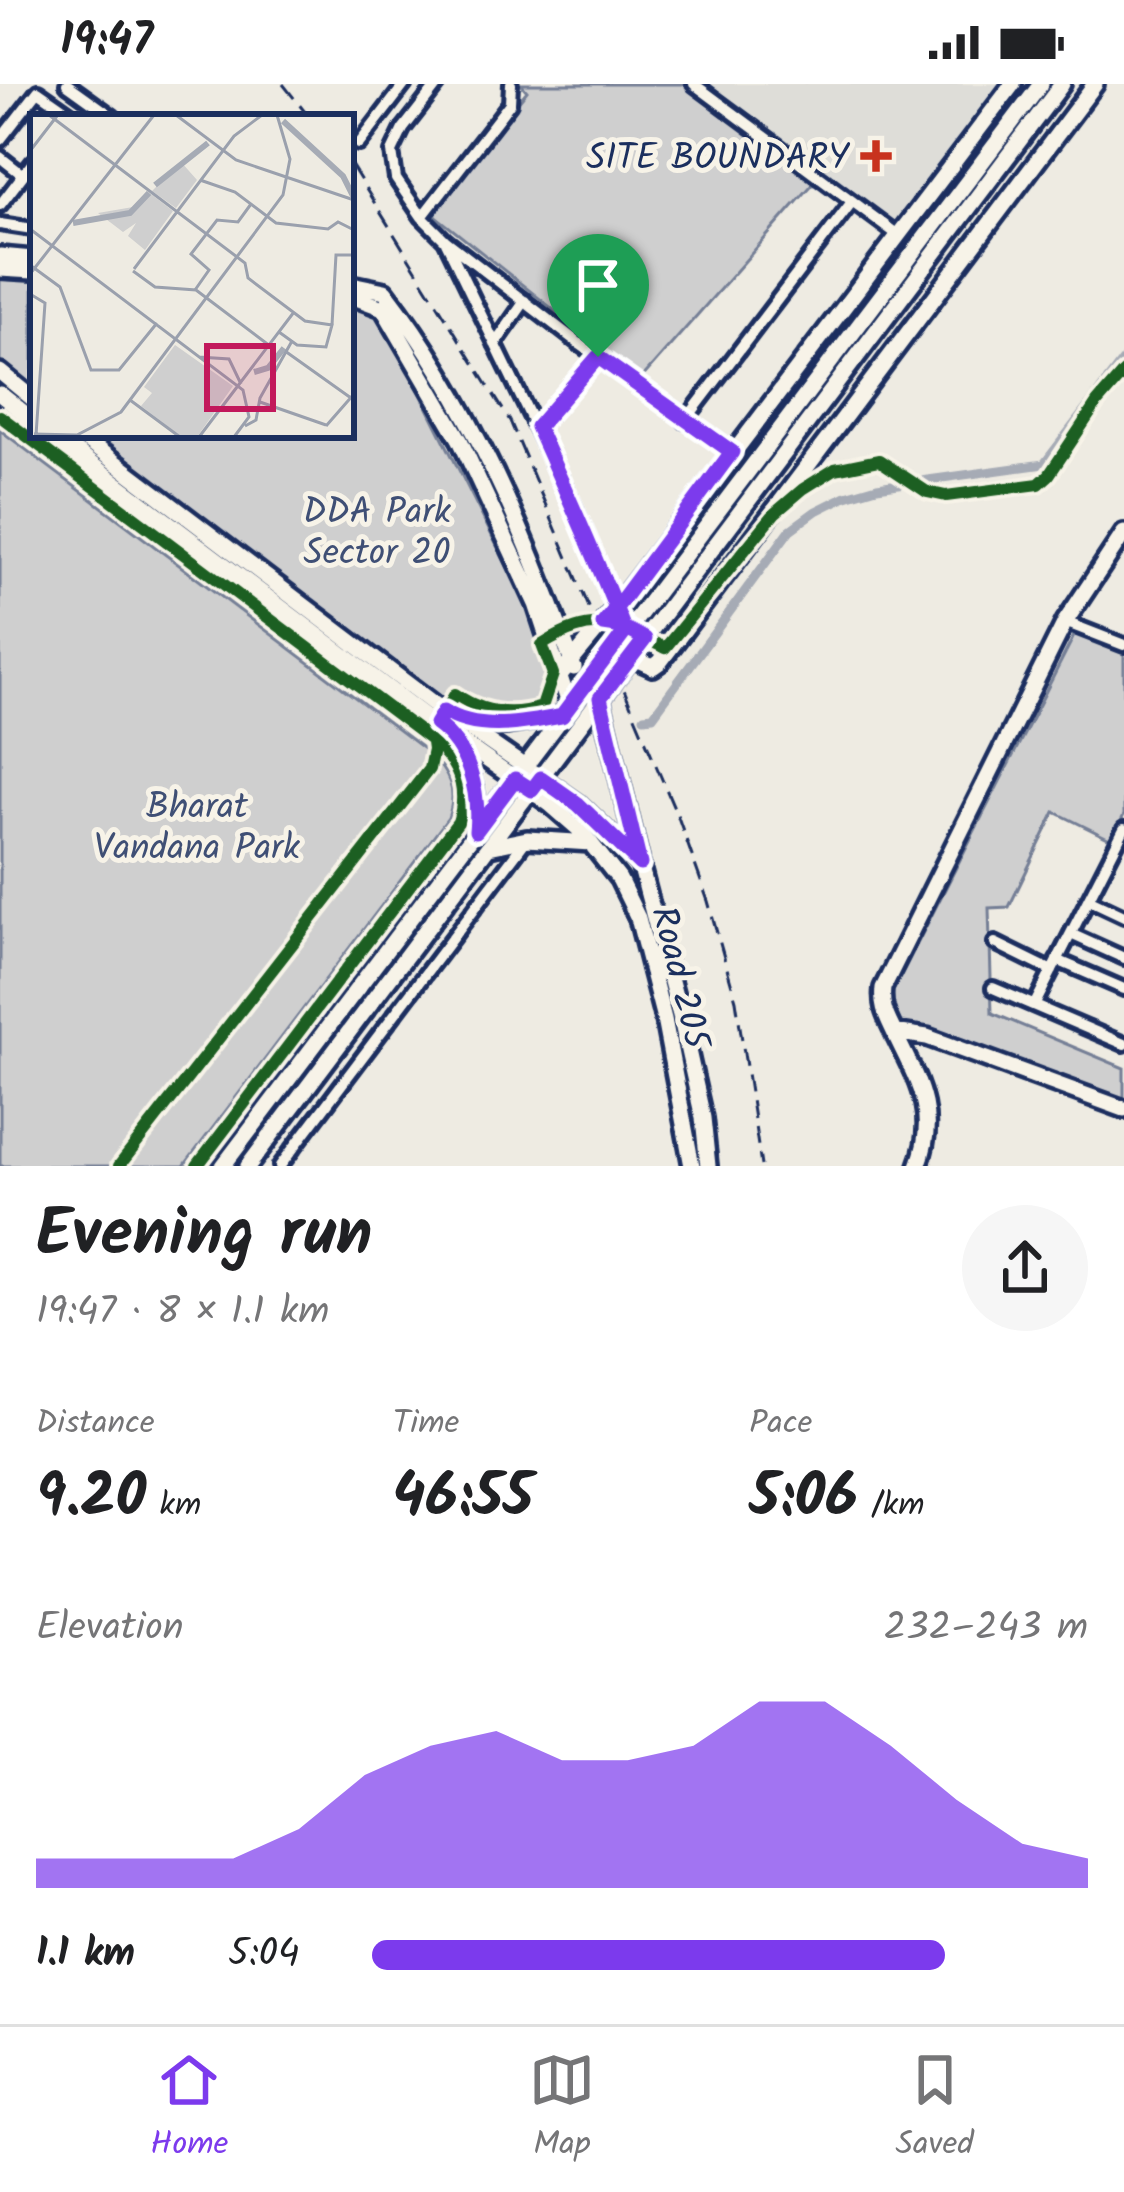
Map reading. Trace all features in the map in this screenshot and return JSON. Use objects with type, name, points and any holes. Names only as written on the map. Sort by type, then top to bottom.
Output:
[{"type":"street","points":[[67,84],[109,114]]},
{"type":"street","points":[[359,144],[405,84]]},
{"type":"street","points":[[438,84],[403,129],[392,152],[396,179],[422,217],[446,242],[732,452]]},
{"type":"street","points":[[422,217],[504,112],[513,95],[511,84]]},
{"type":"street","points":[[694,84],[898,235]]},
{"type":"street","points":[[567,669],[1012,84]]},
{"type":"street","points":[[223,1166],[1041,84]]},
{"type":"street","points":[[248,1166],[1062,84]]},
{"type":"street","points":[[631,657],[652,667],[660,662],[1095,84]]},
{"type":"street","points":[[0,140],[35,92],[42,91],[69,114]]},
{"type":"street","points":[[71,114],[85,97]]},
{"type":"street","points":[[0,157],[23,175]]},
{"type":"street","points":[[0,205],[30,166]]},
{"type":"street","points":[[686,421],[851,203]]},
{"type":"street","points":[[0,224],[30,229]]},
{"type":"street","points":[[956,225],[979,242]]},
{"type":"street","points":[[446,242],[537,427],[625,632]]},
{"type":"street","points":[[0,256],[30,259]]},
{"type":"street","points":[[0,269],[30,271]]},
{"type":"street","points":[[354,285],[385,291],[464,418],[551,603],[567,669],[566,711],[578,730]]},
{"type":"street","points":[[354,297],[383,308],[449,421],[567,669],[581,688]]},
{"type":"street","points":[[495,344],[525,301]]},
{"type":"street","points":[[818,340],[838,352]]},
{"type":"street","points":[[537,427],[598,357]]},
{"type":"street","points":[[0,372],[30,397]]},
{"type":"street","points":[[0,394],[30,418]]},
{"type":"street","points":[[0,416],[431,740],[456,768],[462,794],[458,822],[197,1166]]},
{"type":"street","name":"Road 205","points":[[56,438],[519,773],[592,816],[640,864],[681,1019],[703,1118],[708,1166]]},
{"type":"street","name":"Road 205","points":[[83,438],[453,726]]},
{"type":"street","points":[[918,1166],[929,1123],[921,1091],[881,1006],[883,988],[1064,622],[1124,532]]},
{"type":"street","points":[[1064,622],[1124,645]]},
{"type":"street","points":[[600,698],[640,864]]},
{"type":"street","points":[[476,831],[479,804],[453,726],[506,724],[566,711]]},
{"type":"street","name":"Road 205","points":[[536,784],[619,879],[638,918],[664,1018],[692,1166]]},
{"type":"street","points":[[1035,1004],[1121,846],[1124,830]]},
{"type":"street","points":[[489,847],[527,839],[591,843]]},
{"type":"street","points":[[280,1166],[527,839]]},
{"type":"street","points":[[1090,900],[1124,916]]},
{"type":"street","points":[[1073,935],[1124,958]]},
{"type":"street","points":[[994,943],[1124,989]]},
{"type":"street","points":[[993,988],[1124,1044]]},
{"type":"street","points":[[894,1032],[927,1037],[1124,1109]]},
{"type":"shaded area","name":"SITE BOUNDARY","points":[[703,84],[1004,84],[899,228]]},
{"type":"green space","points":[[521,84],[691,84],[818,178],[641,379],[428,210],[527,91]]},
{"type":"green space","points":[[0,270],[30,273],[30,387],[0,363]]},
{"type":"green space","name":"DDA Park Sector 20","points":[[354,300],[375,302],[561,674],[570,706],[538,721],[454,718],[96,438],[354,438]]},
{"type":"green space","name":"Bharat Vandana Park","points":[[0,430],[429,753],[450,783],[448,818],[184,1166],[0,1166]]},
{"type":"green space","points":[[1075,634],[1124,650],[1124,815],[1112,840],[1055,812],[1009,907],[989,908],[992,1013],[1124,1068],[1124,1103],[896,1021],[888,1001]]},
{"type":"waterway","points":[[644,717],[653,716],[790,530],[846,496],[877,487],[1044,464],[1124,359]]},
{"type":"railway","points":[[283,84],[307,114]]},
{"type":"railway","points":[[354,170],[510,421],[678,817],[736,1000],[761,1166]]},
{"type":"cycle path","points":[[119,1166],[429,769],[431,735],[455,694],[497,711],[542,707],[553,674],[542,645],[576,628],[604,625],[665,648],[775,513],[835,469],[879,460],[927,492],[946,496],[1039,484],[1124,372]]},
{"type":"cycle path","points":[[0,416],[431,740],[448,757],[461,787],[458,822],[197,1166]]},
{"type":"place","name":"SITE BOUNDARY","points":[[876,156]]},
{"type":"route","points":[[598,357],[537,427],[602,571],[616,608],[623,628],[625,632],[562,716],[506,724],[454,718],[444,711],[436,724],[452,735],[469,770],[479,804],[476,831],[515,779],[532,790],[541,778],[578,804],[640,864],[600,698],[645,639],[623,628],[618,625],[603,624],[616,608],[732,452],[598,357]]}]
